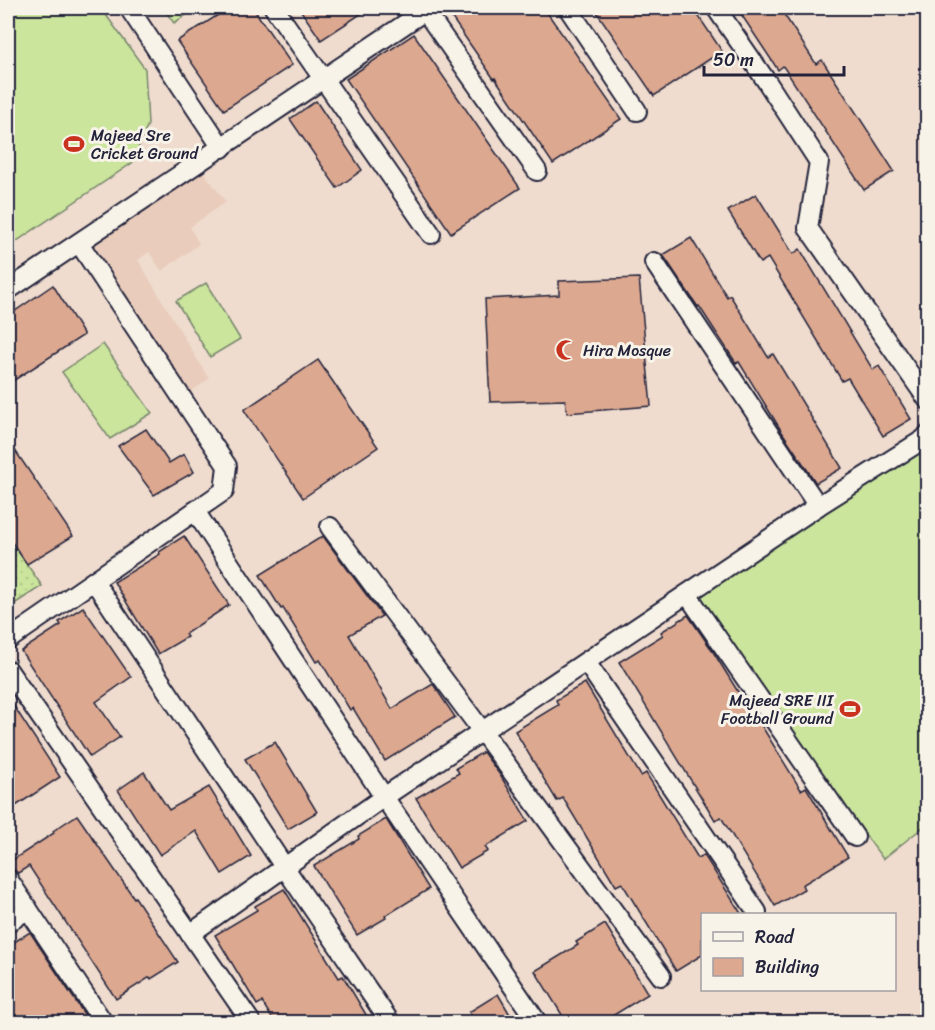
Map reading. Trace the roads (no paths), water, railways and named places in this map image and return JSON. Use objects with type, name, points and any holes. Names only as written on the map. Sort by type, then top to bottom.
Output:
[{"type":"street","points":[[129,8],[222,148]]},
{"type":"street","points":[[274,8],[431,234]]},
{"type":"street","points":[[568,8],[637,111]]},
{"type":"street","points":[[716,8],[819,162],[808,228],[927,400]]},
{"type":"street","points":[[8,290],[426,9],[537,171]]},
{"type":"street","points":[[8,640],[224,491],[226,466],[80,243]]},
{"type":"street","points":[[654,262],[818,506]]},
{"type":"street","points":[[190,934],[384,797],[818,506],[924,439],[927,434]]},
{"type":"street","points":[[195,511],[537,1023]]},
{"type":"street","points":[[330,527],[660,976]]},
{"type":"street","points":[[94,581],[390,1023]]},
{"type":"street","points":[[687,594],[855,837]]},
{"type":"street","points":[[586,662],[757,912]]},
{"type":"street","points":[[8,670],[251,1023]]},
{"type":"street","points":[[8,879],[103,1023]]},
{"type":"street","points":[[8,923],[28,909]]},
{"type":"place","name":"Majeed Sre Cricket Ground","points":[[74,144]]},
{"type":"place","name":"Hira Mosque","points":[[566,350]]},
{"type":"place","name":"Majeed SRE III Football Ground","points":[[850,709]]}]
